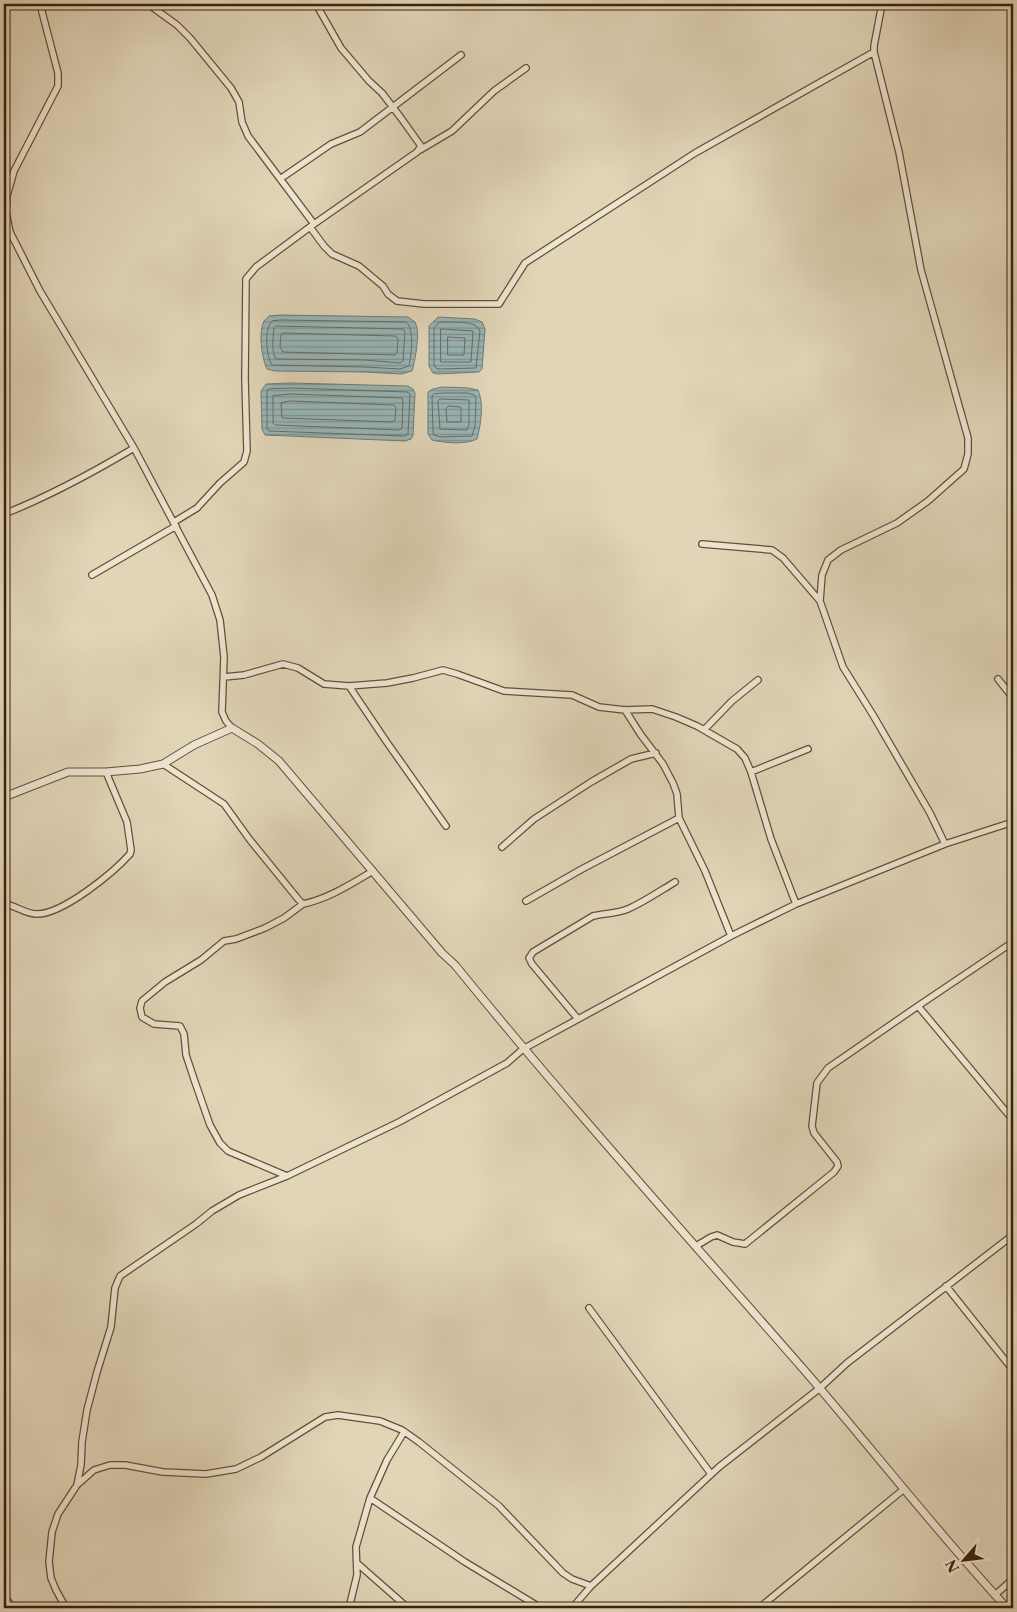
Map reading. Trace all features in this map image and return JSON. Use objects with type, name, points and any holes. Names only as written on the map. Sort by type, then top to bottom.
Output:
[{"type":"street","points":[[40,4],[58,73],[58,86],[14,171],[7,196],[6,212],[8,222],[16,246],[40,291],[134,448],[212,595],[220,620],[224,657],[221,703],[226,721],[232,728],[258,744],[279,761],[455,965],[523,1049],[820,1388],[1007,1608]]},
{"type":"street","points":[[148,4],[177,25],[190,38],[231,88],[239,102],[242,122],[248,136],[280,179],[324,246],[332,254],[359,266],[398,301],[424,304],[499,304],[525,263],[695,153],[874,52]]},
{"type":"street","points":[[316,4],[342,48],[393,107],[419,143],[420,150]]},
{"type":"street","points":[[820,601],[822,576],[828,560],[841,550],[897,523],[928,501],[964,468],[968,454],[968,438],[921,270],[898,152],[874,52],[882,4]]},
{"type":"street","points":[[280,179],[332,144],[360,132],[460,55]]},
{"type":"street","points":[[92,575],[175,524],[197,508],[220,483],[244,462],[247,452],[245,379],[246,279],[256,267],[420,150],[452,131],[494,91],[526,68]]},
{"type":"street","points":[[4,514],[79,480],[134,448]]},
{"type":"street","points":[[702,544],[778,552],[820,601],[842,667],[873,715],[930,813],[945,844]]},
{"type":"street","points":[[224,677],[244,675],[283,664],[298,668],[324,684],[350,686],[396,681],[442,670],[504,690],[572,695],[599,707],[624,710],[652,709],[676,717],[737,749],[745,758],[771,839],[796,904]]},
{"type":"street","points":[[998,678],[1013,698]]},
{"type":"street","points":[[704,730],[732,701],[758,680]]},
{"type":"street","points":[[350,686],[446,826]]},
{"type":"street","points":[[624,710],[663,764],[677,794],[679,818],[705,871],[731,936]]},
{"type":"street","points":[[4,797],[68,772],[106,772],[140,769],[163,764],[194,745],[232,728]]},
{"type":"street","points":[[751,772],[808,748]]},
{"type":"street","points":[[502,847],[534,819],[591,782],[630,759],[656,753]]},
{"type":"street","points":[[163,764],[224,804],[250,840],[304,904]]},
{"type":"street","points":[[4,904],[34,914],[63,906],[97,882],[130,854],[127,822],[106,772]]},
{"type":"street","points":[[526,901],[679,818]]},
{"type":"street","points":[[77,1485],[82,1465],[82,1442],[87,1410],[112,1327],[115,1288],[120,1276],[145,1257],[196,1224],[212,1211],[239,1195],[286,1176],[424,1109],[508,1062],[523,1049],[731,936],[796,904],[945,844],[1013,822]]},
{"type":"street","points":[[286,1176],[228,1151],[220,1143],[210,1125],[195,1082],[186,1055],[184,1034],[180,1026],[154,1024],[142,1017],[140,1008],[142,1001],[165,982],[201,960],[224,941],[236,939],[265,928],[304,904],[345,887],[373,871]]},
{"type":"street","points":[[578,1019],[529,961],[533,952],[593,916],[628,909],[675,882]]},
{"type":"street","points":[[696,1246],[711,1236],[744,1244],[834,1172],[838,1166],[837,1162],[814,1133],[812,1126],[817,1083],[828,1068],[1013,942]]},
{"type":"street","points":[[918,1006],[1013,1120]]},
{"type":"street","points":[[572,1608],[591,1586],[711,1474],[820,1388],[847,1363],[1013,1235]]},
{"type":"street","points":[[946,1286],[1013,1370]]},
{"type":"street","points":[[589,1308],[711,1474]]},
{"type":"street","points":[[66,1608],[51,1578],[50,1547],[52,1532],[58,1514],[77,1485],[94,1470],[110,1465],[164,1472],[206,1474],[236,1470],[261,1457],[325,1417],[338,1415],[380,1421],[404,1432],[499,1506],[563,1573],[572,1579],[591,1586]]},
{"type":"street","points":[[349,1608],[357,1576],[356,1547],[370,1498],[386,1460],[404,1432]]},
{"type":"street","points":[[759,1608],[904,1489]]},
{"type":"street","points":[[370,1498],[465,1562],[541,1608]]},
{"type":"street","points":[[358,1564],[408,1608]]},
{"type":"street","points":[[995,1595],[1013,1579]]},
{"type":"street","points":[[4,1596],[13,1608]]},
{"type":"water","points":[[269,316],[408,317],[417,326],[416,353],[412,371],[401,374],[275,371],[267,369],[261,345],[262,326]]},
{"type":"water","points":[[438,317],[475,319],[482,322],[485,329],[482,369],[479,372],[433,373],[429,366],[429,326]]},
{"type":"water","points":[[266,384],[408,386],[415,393],[413,435],[411,439],[405,441],[265,435],[262,429],[261,391]]},
{"type":"water","points":[[443,387],[478,390],[481,401],[481,414],[477,439],[461,443],[449,443],[432,440],[428,434],[428,392]]}]
